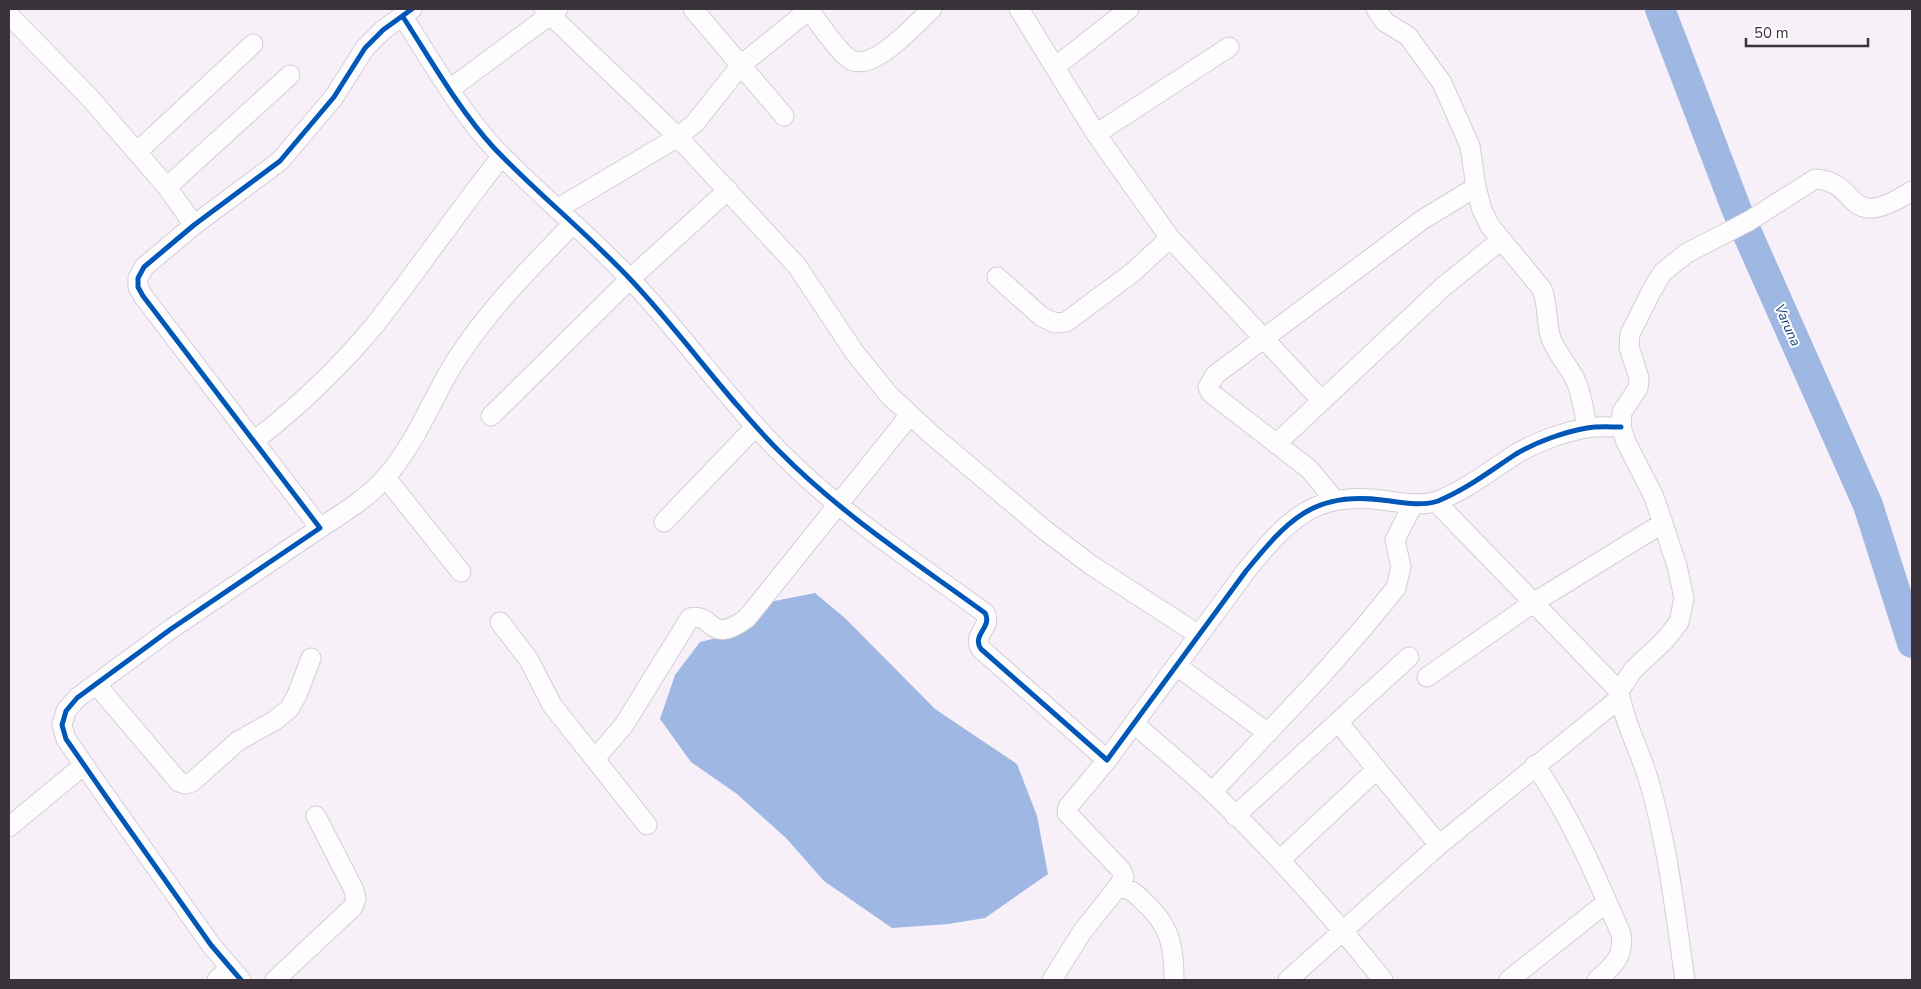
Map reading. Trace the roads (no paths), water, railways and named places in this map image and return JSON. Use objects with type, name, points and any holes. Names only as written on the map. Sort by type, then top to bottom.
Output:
[{"type":"street","points":[[693,9],[784,116]]},
{"type":"street","points":[[557,209],[678,137],[694,123],[741,65],[810,9],[848,58],[858,63],[869,62],[884,52],[932,9]]},
{"type":"street","points":[[1019,9],[1096,134],[1170,238],[1322,401]]},
{"type":"street","points":[[1055,67],[1129,9]]},
{"type":"street","points":[[1376,9],[1385,22],[1408,36],[1442,83],[1470,146],[1476,187],[1482,210],[1490,226],[1542,289],[1547,301],[1549,334],[1554,347],[1575,379],[1581,396],[1587,428]]},
{"type":"street","points":[[450,89],[551,11],[678,137],[798,266],[855,353],[889,395],[1054,537],[1091,565],[1199,634]]},
{"type":"street","points":[[320,528],[138,287],[138,278],[144,267],[194,225],[280,161],[334,97],[365,48],[383,30],[407,13],[450,89],[502,156],[630,279],[682,338],[734,404],[755,427],[838,505],[985,613],[987,624],[978,638],[977,644],[981,649],[1107,760]]},
{"type":"street","points":[[9,15],[90,98],[167,187],[194,225]]},
{"type":"street","points":[[137,152],[253,44]]},
{"type":"street","points":[[1096,134],[1229,47]]},
{"type":"street","points":[[167,187],[290,75]]},
{"type":"street","points":[[254,441],[299,406],[374,326],[462,205],[502,156]]},
{"type":"street","points":[[1288,980],[1344,932],[1439,845],[1619,695],[1633,670],[1665,640],[1679,622],[1684,598],[1677,566],[1654,497],[1626,442],[1621,427],[1622,412],[1638,388],[1639,378],[1629,347],[1630,334],[1652,290],[1664,272],[1687,253],[1749,221],[1815,179],[1823,179],[1835,186],[1861,207],[1876,209],[1895,202],[1912,191]]},
{"type":"street","points":[[1334,499],[1309,469],[1211,393],[1208,387],[1215,376],[1422,220],[1476,187]]},
{"type":"street","points":[[491,416],[630,279],[728,190]]},
{"type":"street","points":[[229,976],[211,945],[66,738],[62,725],[66,711],[77,698],[171,628],[357,504],[386,478],[403,454],[456,360],[494,308],[572,224]]},
{"type":"street","points":[[997,276],[1042,317],[1055,323],[1066,322],[1132,273],[1170,238]]},
{"type":"street","points":[[1276,444],[1462,270],[1501,240]]},
{"type":"street","points":[[595,759],[624,725],[690,618],[703,620],[718,630],[728,630],[742,622],[787,571],[910,414]]},
{"type":"street","points":[[664,522],[755,427]]},
{"type":"street","points":[[1052,980],[1082,932],[1124,877],[1121,870],[1067,814],[1068,807],[1135,724],[1199,634],[1269,543],[1288,525],[1310,509],[1334,499],[1361,497],[1413,504],[1436,502],[1488,475],[1517,454],[1533,446],[1587,428],[1621,427]]},
{"type":"street","points":[[386,478],[461,572]]},
{"type":"street","points":[[1436,502],[1619,695],[1648,778],[1664,843],[1685,980]]},
{"type":"street","points":[[1212,792],[1364,628],[1396,588],[1402,567],[1395,540],[1413,504]]},
{"type":"street","points":[[1427,677],[1533,603],[1663,523]]},
{"type":"street","points":[[500,622],[529,660],[552,705],[647,824]]},
{"type":"street","points":[[1235,816],[1409,657]]},
{"type":"street","points":[[96,684],[180,782],[185,784],[192,782],[238,741],[274,721],[289,709],[297,695],[311,658]]},
{"type":"street","points":[[1177,666],[1268,733]]},
{"type":"street","points":[[1338,722],[1439,845]]},
{"type":"street","points":[[1135,724],[1212,792],[1280,860],[1344,932],[1383,980]]},
{"type":"street","points":[[1535,764],[1554,792],[1621,934],[1623,948],[1617,960],[1597,980]]},
{"type":"street","points":[[9,827],[84,765]]},
{"type":"street","points":[[1280,860],[1377,769]]},
{"type":"street","points":[[275,980],[353,907],[356,899],[354,890],[316,816]]},
{"type":"street","points":[[1117,888],[1132,890],[1156,913],[1164,924],[1173,955],[1174,980]]},
{"type":"street","points":[[1509,980],[1607,902]]},
{"type":"water","points":[[815,593],[846,619],[935,709],[1017,764],[1037,816],[1048,874],[985,918],[948,924],[892,928],[824,881],[786,838],[737,794],[691,762],[660,719],[675,675],[700,642],[733,634],[764,603]]},
{"type":"waterway","name":"Varuna","points":[[1660,9],[1736,208],[1868,505],[1912,643]]}]
